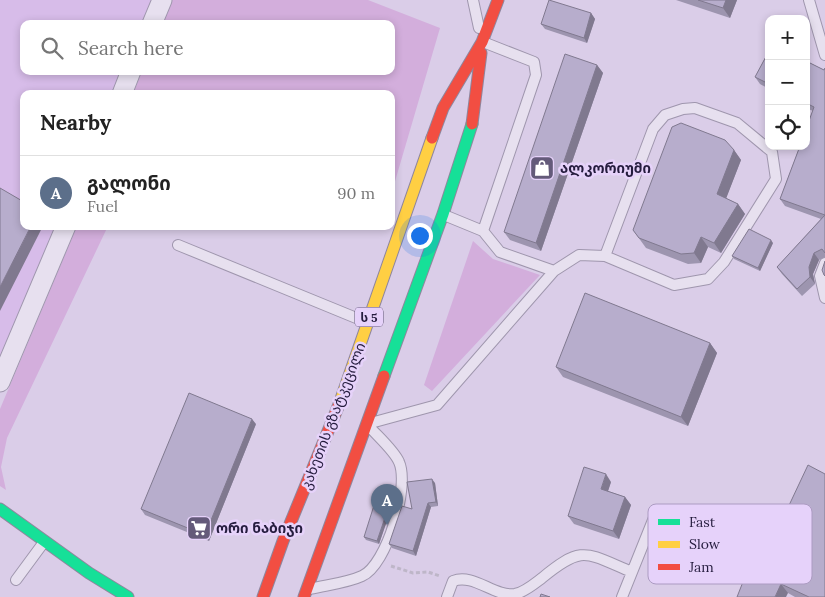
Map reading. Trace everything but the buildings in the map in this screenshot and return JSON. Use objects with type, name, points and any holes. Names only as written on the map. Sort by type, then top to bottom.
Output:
[{"type":"main road","name":"კახეთის გზატკეცილი","points":[[263,597],[283,541],[351,376],[367,322],[443,108],[482,42],[498,0]]},
{"type":"main road","name":"კახეთის გზატკეცილი","points":[[306,593],[443,214],[472,124],[482,42]]},
{"type":"main road","points":[[0,509],[45,542],[128,597]]},
{"type":"main road","points":[[252,592],[283,541]]},
{"type":"street","points":[[154,20],[162,0]]},
{"type":"street","points":[[124,90],[130,75]]},
{"type":"street","points":[[0,382],[64,230]]},
{"type":"lane","points":[[473,0],[482,42],[534,62],[536,67],[536,76],[483,232]]},
{"type":"lane","points":[[809,0],[825,56]]},
{"type":"lane","points":[[306,593],[363,576],[377,562],[390,536],[397,516],[401,487],[399,462],[367,424],[438,405],[554,271],[579,255],[605,256],[674,285],[708,279],[724,262],[776,179],[772,152],[737,123],[695,108],[683,109],[665,115],[653,128],[605,256]]},
{"type":"lane","points":[[443,214],[483,232],[500,252],[554,271]]},
{"type":"lane","points":[[178,245],[367,322]]},
{"type":"lane","points":[[825,263],[820,276],[825,298]]},
{"type":"lane","points":[[622,597],[648,532]]},
{"type":"lane","points":[[16,580],[45,542]]},
{"type":"lane","points":[[447,597],[453,581],[462,577],[509,594],[517,594],[530,587],[569,557],[581,554],[592,556],[632,572]]},
{"type":"lane","points":[[105,597],[112,587]]},
{"type":"path","points":[[377,562],[413,573],[428,572],[453,581]]},
{"type":"shaded area","points":[[0,0],[155,0],[147,20],[20,20],[20,75],[125,75],[120,90],[20,90],[20,230],[63,230],[0,370]]},
{"type":"shaded area","points":[[172,0],[368,0],[440,28],[395,181],[395,90],[135,90],[140,75],[395,75],[395,20],[164,20]]},
{"type":"shaded area","points":[[75,230],[106,230],[7,438],[1,467],[6,490],[0,486],[0,409]]},
{"type":"shaded area","points":[[473,241],[493,259],[540,275],[432,391],[424,385]]},
{"type":"traffic: fast","points":[[384,376],[443,214],[472,124]]},
{"type":"traffic: fast","points":[[0,509],[89,573],[128,597]]},
{"type":"traffic: slow","points":[[340,402],[432,138]]},
{"type":"traffic: jam","points":[[432,138],[443,108],[482,42],[498,0]]},
{"type":"traffic: jam","points":[[472,124],[481,53]]},
{"type":"traffic: jam","points":[[304,597],[384,376]]},
{"type":"traffic: jam","points":[[263,597],[283,541],[340,402]]},
{"type":"place","name":"ალკორიუმი","points":[[542,168]]},
{"type":"place","name":"გალონი","points":[[387,525]]},
{"type":"place","name":"ორი ნაბიჯი","points":[[199,528]]}]
